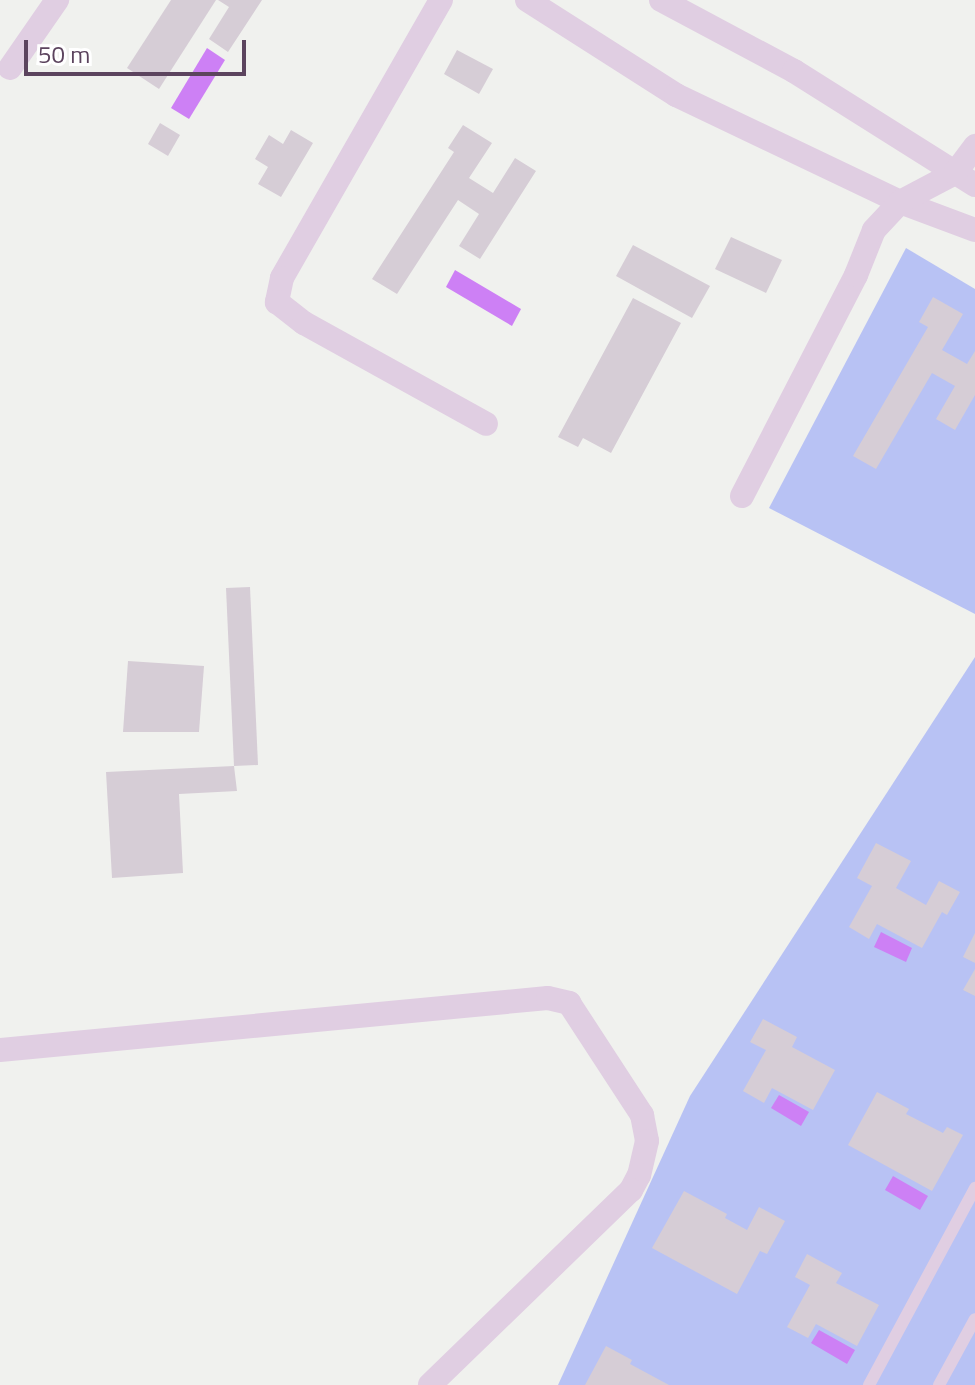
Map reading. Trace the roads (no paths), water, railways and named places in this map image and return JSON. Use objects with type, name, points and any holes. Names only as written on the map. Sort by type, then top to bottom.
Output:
[{"type":"street","points":[[10,68],[57,0]]},
{"type":"street","points":[[441,0],[282,278],[277,302],[304,323],[486,424]]},
{"type":"street","points":[[527,0],[676,95],[900,202],[975,230]]},
{"type":"street","points":[[661,0],[794,71],[965,179]]},
{"type":"street","points":[[965,179],[975,146]]},
{"type":"street","points":[[742,496],[856,275],[874,230],[900,202],[965,179]]},
{"type":"street","points":[[0,1050],[548,998],[569,1003],[642,1115],[647,1141],[639,1175],[631,1190],[430,1385]]},
{"type":"lane","points":[[869,1385],[975,1188]]},
{"type":"lane","points":[[939,1385],[975,1319]]}]
